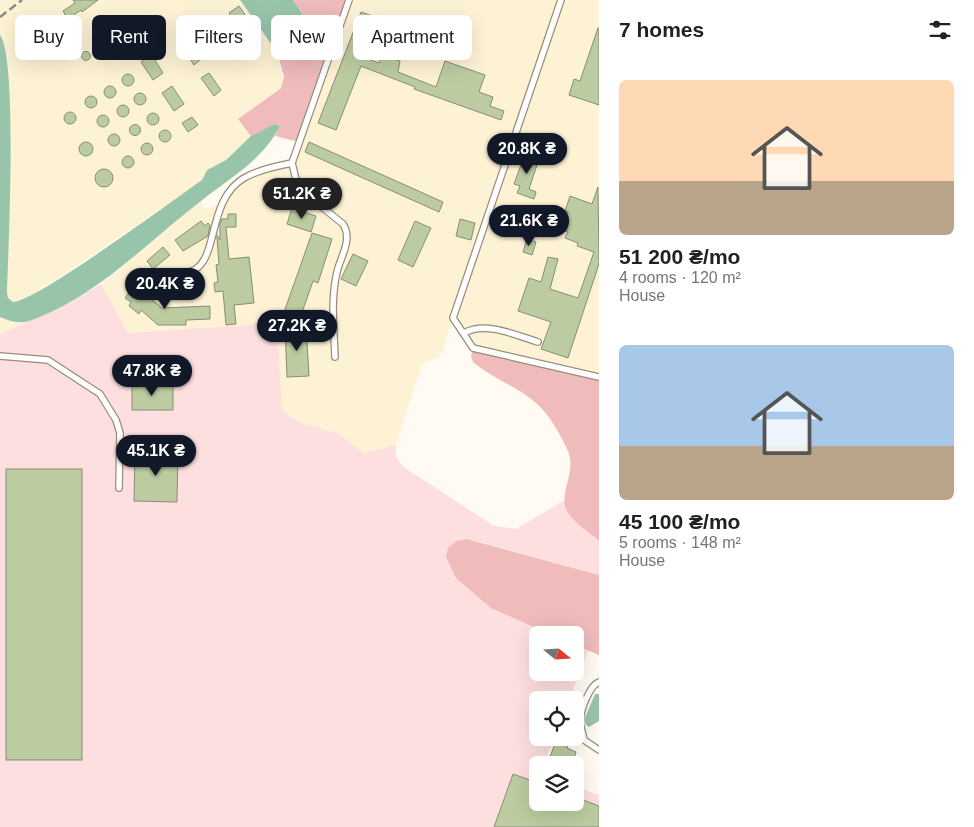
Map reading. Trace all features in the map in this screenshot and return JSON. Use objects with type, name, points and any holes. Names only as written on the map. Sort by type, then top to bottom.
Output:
[{"type":"lane","points":[[335,358],[333,300],[338,270],[348,238],[347,230],[343,224],[302,191],[297,184],[292,163],[349,0]]},
{"type":"lane","points":[[561,0],[454,318],[473,348],[599,377]]},
{"type":"lane","points":[[167,276],[194,270],[202,262],[207,254],[224,197],[233,187],[252,174],[292,163]]},
{"type":"lane","points":[[464,333],[472,328],[491,328],[538,342]]},
{"type":"lane","points":[[0,356],[48,360],[100,394],[116,420],[120,433],[119,488]]},
{"type":"lane","points":[[599,682],[595,683],[588,696],[580,720],[584,740],[599,750]]},
{"type":"shaded area","points":[[0,0],[240,0],[251,15],[176,15],[176,60],[261,60],[261,30],[271,44],[271,60],[279,60],[284,84],[238,119],[251,136],[226,160],[207,170],[202,180],[62,276],[25,299],[13,303],[27,321],[6,331],[0,827],[0,438],[5,332],[0,334]]},
{"type":"shaded area","points":[[240,0],[293,0],[302,15],[271,15],[271,44],[261,30],[261,15],[251,15]]},
{"type":"shaded area","points":[[293,0],[349,0],[343,17],[343,15],[303,15]]},
{"type":"shaded area","points":[[349,0],[599,0],[599,377],[473,348],[453,318],[441,355],[425,362],[421,367],[396,445],[364,453],[337,433],[302,423],[290,417],[282,408],[277,324],[128,333],[101,284],[201,201],[204,210],[222,202],[243,178],[292,163],[328,60],[343,60],[343,17]]},
{"type":"shaded area","points":[[0,35],[6,52],[9,80],[11,158],[7,293],[8,298],[13,302],[27,298],[48,286],[136,227],[202,180],[207,170],[226,160],[251,136],[274,124],[280,126],[264,149],[245,168],[201,201],[99,284],[54,311],[29,321],[7,320],[0,317]]},
{"type":"shaded area","points":[[279,60],[328,60],[299,142],[275,136],[280,126],[274,124],[251,136],[238,119],[281,88],[284,77]]},
{"type":"shaded area","points":[[101,284],[128,333],[277,323],[282,408],[290,417],[302,423],[337,433],[364,453],[396,445],[396,456],[402,466],[494,526],[516,529],[565,500],[569,513],[573,518],[599,541],[599,575],[473,540],[599,623],[584,662],[584,626],[529,626],[529,681],[576,681],[573,691],[529,691],[529,746],[551,746],[547,756],[529,756],[529,811],[584,811],[584,789],[599,795],[599,827],[0,827],[0,334],[70,302]]},
{"type":"shaded area","points":[[473,348],[599,377],[599,541],[576,522],[566,509],[564,502],[570,473],[570,457],[553,423],[543,410],[527,396],[473,362],[471,357]]},
{"type":"shaded area","points":[[467,539],[599,575],[599,655],[584,649],[584,626],[532,626],[491,608],[456,578],[446,557],[448,548],[457,541]]},
{"type":"shaded area","points":[[595,694],[599,694],[599,721],[589,727],[584,720]]},
{"type":"building","points":[[73,0],[98,0],[82,12],[81,10],[74,15],[66,15],[63,11],[75,3]]},
{"type":"building","points":[[239,6],[245,15],[230,15],[229,13]]},
{"type":"building","points":[[598,28],[599,105],[569,95],[574,79],[580,81]]},
{"type":"building","points":[[353,33],[353,60],[371,60],[379,63],[380,60],[397,60],[400,61],[398,72],[436,87],[445,61],[485,75],[479,92],[493,97],[490,106],[504,111],[501,120],[414,89],[415,87],[361,66],[336,130],[318,123]]},
{"type":"building","points":[[86,51],[91,56],[86,61],[82,58],[82,54]]},
{"type":"building","points":[[144,60],[155,60],[163,73],[153,80],[141,62]]},
{"type":"building","points":[[191,60],[200,60],[194,65]]},
{"type":"building","points":[[209,73],[221,90],[214,96],[201,78]]},
{"type":"building","points":[[126,74],[130,74],[134,80],[130,86],[126,86],[122,82],[122,78]]},
{"type":"building","points":[[108,86],[112,86],[116,92],[112,98],[108,98],[104,94],[104,90]]},
{"type":"building","points":[[172,86],[184,104],[174,111],[162,93]]},
{"type":"building","points":[[138,93],[142,93],[146,99],[142,105],[138,105],[134,101],[134,97]]},
{"type":"building","points":[[89,96],[93,96],[97,102],[93,108],[89,108],[85,104],[85,100]]},
{"type":"building","points":[[121,105],[125,105],[129,111],[125,117],[121,117],[117,113],[117,109]]},
{"type":"building","points":[[70,112],[76,118],[70,124],[64,118]]},
{"type":"building","points":[[151,113],[155,113],[159,119],[155,125],[151,125],[147,121],[147,117]]},
{"type":"building","points":[[101,115],[105,115],[109,121],[105,127],[101,127],[97,123],[97,119]]},
{"type":"building","points":[[192,117],[198,125],[188,132],[182,123]]},
{"type":"building","points":[[135,124],[141,130],[135,136],[129,130]]},
{"type":"building","points":[[163,130],[167,130],[171,136],[167,142],[163,142],[159,138],[159,134]]},
{"type":"building","points":[[112,134],[116,134],[120,140],[116,146],[112,146],[108,142],[108,138]]},
{"type":"building","points":[[83,142],[89,142],[93,149],[89,156],[83,156],[79,152],[79,146]]},
{"type":"building","points":[[309,142],[443,202],[439,212],[305,152]]},
{"type":"building","points":[[145,143],[149,143],[153,149],[149,155],[145,155],[141,151],[141,147]]},
{"type":"building","points":[[526,151],[540,156],[529,189],[536,192],[534,199],[517,193],[520,186],[514,184]]},
{"type":"building","points":[[128,156],[134,162],[128,168],[122,162]]},
{"type":"building","points":[[104,169],[110,172],[113,178],[110,184],[104,187],[98,184],[95,178],[98,172]]},
{"type":"building","points":[[598,187],[599,264],[568,358],[541,349],[551,322],[518,311],[529,278],[541,282],[548,257],[558,259],[550,289],[578,298],[594,252],[577,246],[578,243],[565,238],[568,232],[562,230],[568,212],[565,211],[570,196],[592,204]]},
{"type":"building","points":[[292,208],[316,216],[311,232],[287,224]]},
{"type":"building","points":[[228,214],[236,214],[236,227],[226,227],[229,259],[249,257],[254,303],[234,305],[236,324],[226,325],[223,291],[215,292],[214,283],[218,282],[216,265],[219,264],[217,235],[220,240],[220,224],[222,219],[228,219]]},
{"type":"building","points":[[460,219],[475,223],[471,240],[456,236]]},
{"type":"building","points":[[201,221],[205,226],[208,223],[210,225],[208,236],[183,251],[175,240]]},
{"type":"building","points":[[415,221],[431,228],[413,267],[398,260]]},
{"type":"building","points":[[312,233],[332,239],[318,283],[313,281],[299,321],[283,315]]},
{"type":"building","points":[[527,239],[536,242],[532,255],[523,252]]},
{"type":"building","points":[[163,247],[170,255],[153,269],[147,261]]},
{"type":"building","points":[[353,254],[368,261],[356,286],[341,279]]},
{"type":"building","points":[[135,286],[162,308],[210,306],[210,319],[186,320],[186,325],[158,325],[141,310],[139,314],[129,306],[131,302],[125,298]]},
{"type":"building","points":[[306,326],[309,376],[287,377],[285,327]]},
{"type":"building","points":[[132,384],[173,385],[173,410],[132,410]]},
{"type":"building","points":[[135,452],[178,453],[177,502],[134,501]]},
{"type":"building","points":[[6,469],[82,469],[82,760],[6,760]]},
{"type":"building","points":[[554,746],[568,746],[567,748],[576,752],[575,756],[550,756]]},
{"type":"building","points":[[513,774],[529,780],[529,811],[584,811],[584,800],[599,806],[599,827],[494,827]]},
{"type":"railway","points":[[0,17],[22,0]]}]
